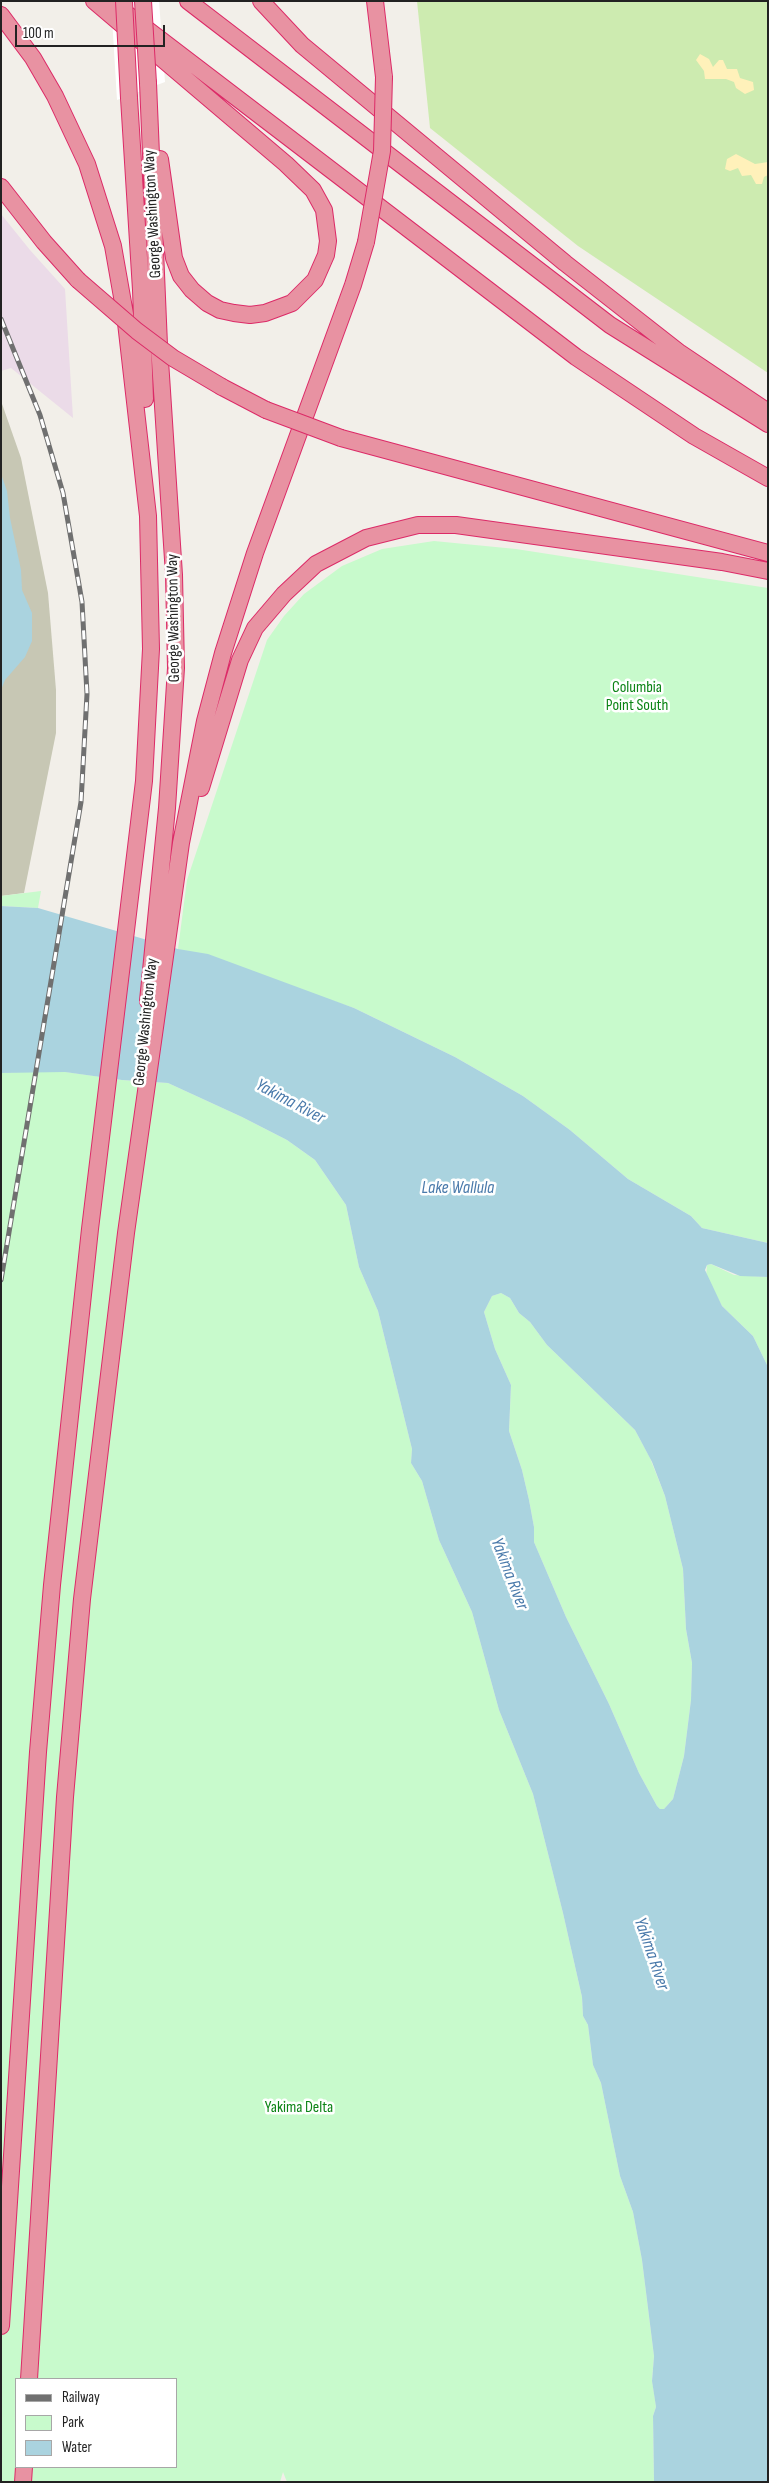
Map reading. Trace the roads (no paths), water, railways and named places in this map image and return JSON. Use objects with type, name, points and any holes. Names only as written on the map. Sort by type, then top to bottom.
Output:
[{"type":"highway","points":[[94,1],[291,168],[313,190],[324,210],[327,224],[326,255],[315,280],[292,303],[265,313],[250,315],[227,311],[207,303],[192,290],[181,276],[173,249],[148,82]]},
{"type":"highway","points":[[110,1],[576,357],[694,436],[768,478]]},
{"type":"highway","name":"George Washington Way","points":[[124,1],[142,290],[148,516]]},
{"type":"highway","name":"George Washington Way","points":[[29,2378],[73,1698],[82,1599],[167,895],[176,668],[175,594],[159,345],[143,1]]},
{"type":"highway","points":[[188,1],[602,319],[669,364],[768,424]]},
{"type":"highway","points":[[261,1],[302,45],[565,263],[680,352],[768,412]]},
{"type":"highway","points":[[177,872],[201,740],[224,653],[255,553],[366,242],[382,152],[384,77],[375,1]]},
{"type":"highway","points":[[1,14],[34,58],[55,96],[87,164],[102,206],[120,282],[148,516],[151,649],[144,781],[90,1229],[38,1752],[1,2326]]},
{"type":"highway","points":[[1,187],[38,236],[78,280],[137,332],[173,358],[222,388],[266,410],[340,438],[768,553]]},
{"type":"highway","points":[[167,895],[177,872],[240,660],[255,628],[272,606],[316,564],[350,545],[375,535],[410,527],[456,525],[722,562],[768,571]]},
{"type":"highway","points":[[23,2482],[24,2468]]},
{"type":"water","points":[[1,474],[7,491],[10,518],[21,570],[22,590],[32,613],[32,641],[25,657],[5,680],[1,690]]},
{"type":"water","name":"Lake Wallula","points":[[1,906],[38,908],[178,949],[208,954],[354,1008],[455,1057],[523,1096],[570,1130],[628,1179],[691,1216],[702,1228],[768,1243],[768,1277],[740,1276],[711,1264],[707,1265],[705,1270],[722,1306],[753,1336],[768,1367],[768,2482],[654,2482],[653,2416],[656,2407],[652,2381],[654,2356],[642,2260],[633,2212],[620,2176],[601,2083],[593,2065],[588,2025],[583,2016],[582,1997],[563,1913],[533,1794],[499,1710],[472,1612],[439,1540],[422,1481],[411,1463],[412,1449],[378,1311],[359,1267],[346,1205],[315,1160],[287,1140],[168,1083],[122,1080],[65,1072],[1,1073]],"holes":[[[501,1293],[510,1298],[519,1313],[530,1322],[547,1345],[635,1430],[652,1462],[665,1496],[683,1569],[686,1629],[692,1663],[691,1700],[684,1756],[673,1799],[664,1809],[660,1809],[657,1806],[639,1773],[609,1704],[566,1617],[534,1542],[534,1527],[529,1500],[522,1470],[509,1431],[511,1385],[495,1349],[484,1312],[492,1296]]]},
{"type":"railway","points":[[1,319],[40,415],[63,493],[82,602],[87,694],[81,802],[1,1280]]},
{"type":"park label","name":"Columbia Point South","points":[[637,697]]},
{"type":"park label","name":"Yakima Delta","points":[[299,2108]]},
{"type":"water label","name":"Yakima River","points":[[290,1102]]},
{"type":"water label","name":"Yakima River","points":[[509,1574]]},
{"type":"water label","name":"Yakima River","points":[[651,1954]]}]
